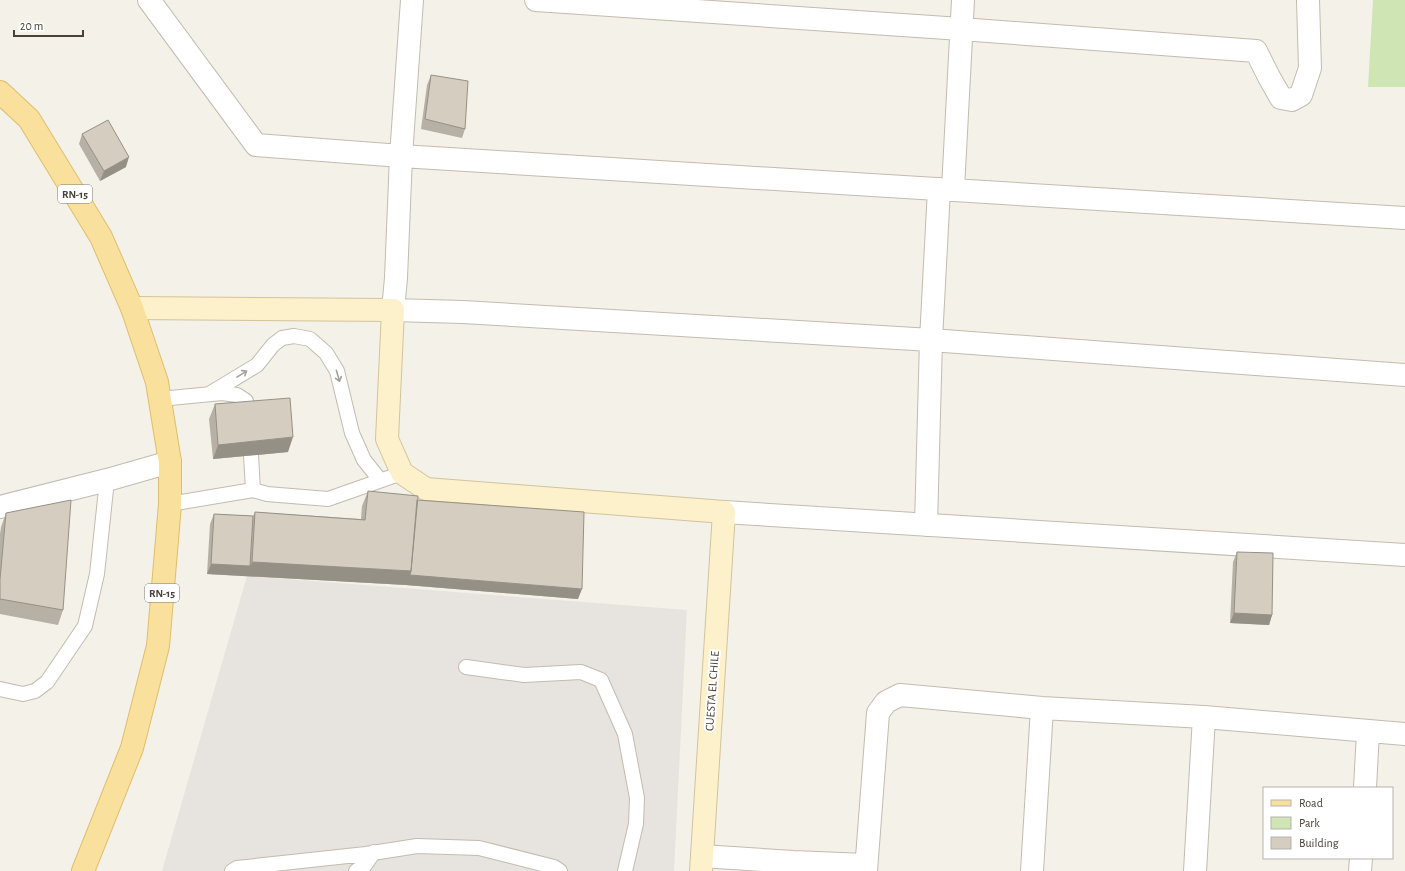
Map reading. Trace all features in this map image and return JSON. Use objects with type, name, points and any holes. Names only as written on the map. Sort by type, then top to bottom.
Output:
[{"type":"main road","name":"RN-15","points":[[0,92],[29,119],[101,237],[132,308],[157,382],[170,462],[170,504],[158,646],[132,748],[83,871]]},
{"type":"main road","points":[[132,308],[393,310],[387,439],[402,473],[426,489],[724,512]]},
{"type":"main road","name":"CUESTA EL CHILE","points":[[701,864],[724,512]]},
{"type":"street","points":[[149,0],[256,145],[401,156],[1405,218]]},
{"type":"street","points":[[412,0],[401,156],[396,278],[393,310],[463,312],[931,340],[1405,375]]},
{"type":"street","points":[[536,0],[1256,50],[1281,98],[1292,100],[1301,95],[1310,68],[1308,0]]},
{"type":"street","points":[[926,525],[931,340],[963,0]]},
{"type":"street","points":[[0,507],[107,480],[170,462]]},
{"type":"street","points":[[724,512],[1405,556]]},
{"type":"street","points":[[701,864],[793,862],[866,868],[878,713],[886,702],[900,695],[1042,708],[1204,717],[1405,734]]},
{"type":"street","points":[[1032,871],[1042,708]]},
{"type":"street","points":[[1195,871],[1204,717]]},
{"type":"street","points":[[1365,787],[1368,732]]},
{"type":"street","points":[[1360,871],[1361,859]]},
{"type":"lane","points":[[209,394],[257,365],[282,338],[294,336],[310,339],[326,353],[337,371],[352,433],[364,460],[380,480]]},
{"type":"lane","points":[[160,399],[222,393],[237,395],[246,401],[248,415]]},
{"type":"lane","points":[[251,455],[254,490]]},
{"type":"lane","points":[[170,504],[254,490],[267,494],[328,499],[402,473]]},
{"type":"lane","points":[[0,689],[23,694],[35,691],[47,682],[85,626],[97,574],[107,480]]},
{"type":"lane","points":[[466,667],[524,675],[581,672],[601,680],[625,734],[637,798],[636,824],[625,871]]},
{"type":"lane","points":[[232,871],[237,868],[417,846],[479,848],[554,867],[560,871]]},
{"type":"lane","points":[[356,871],[365,865],[374,852]]},
{"type":"shaded area","points":[[247,576],[687,610],[674,871],[162,871]]},
{"type":"green space","points":[[1373,0],[1405,0],[1405,87],[1368,87]]},
{"type":"building","points":[[431,75],[468,81],[465,129],[425,119]]},
{"type":"building","points":[[108,120],[129,157],[104,171],[82,134]]},
{"type":"building","points":[[290,398],[293,437],[218,445],[215,404]]},
{"type":"building","points":[[368,491],[418,496],[411,571],[252,562],[255,512],[365,520]]},
{"type":"building","points":[[71,500],[63,610],[0,599],[0,579],[6,513]]},
{"type":"building","points":[[417,500],[584,512],[582,589],[410,575]]},
{"type":"building","points":[[214,514],[253,516],[250,566],[211,564]]},
{"type":"building","points":[[1237,552],[1273,553],[1272,615],[1234,613]]}]
